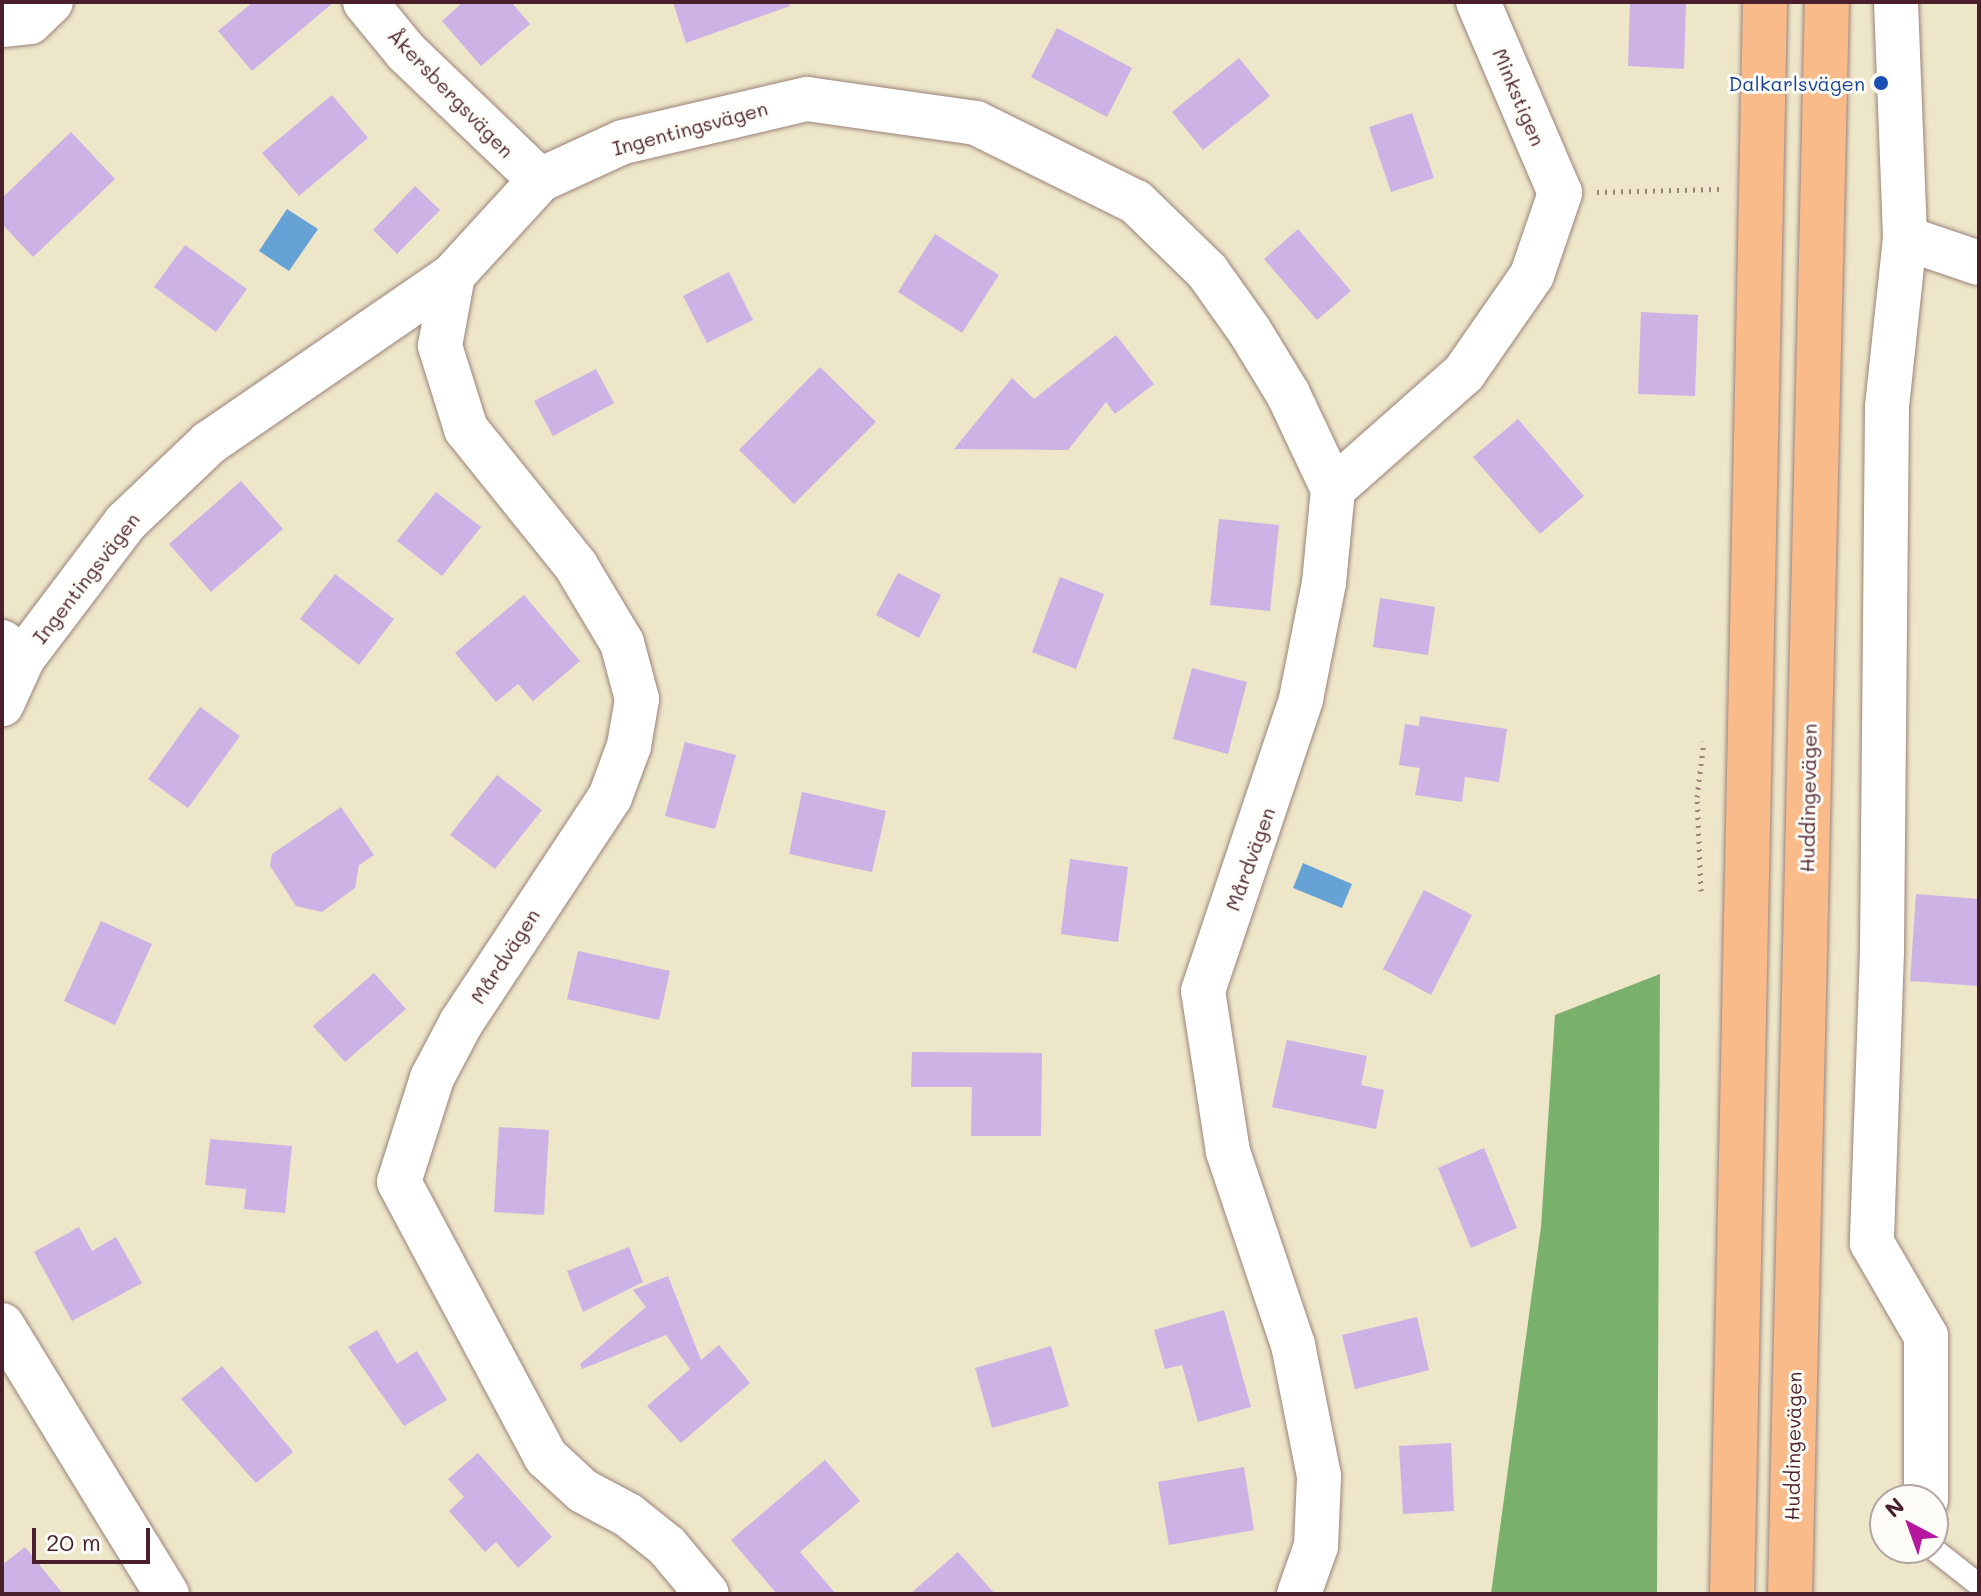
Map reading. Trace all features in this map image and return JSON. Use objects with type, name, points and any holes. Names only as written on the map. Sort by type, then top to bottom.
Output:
[{"type":"main road","points":[[1732,1594],[1765,2]]},
{"type":"main road","name":"Huddingevägen","points":[[1790,1594],[1827,2]]},
{"type":"street","points":[[2,25],[30,22],[51,2]]},
{"type":"street","name":"Åkersbergsvägen","points":[[365,2],[406,52],[540,180]]},
{"type":"street","name":"Minkstigen","points":[[1478,2],[1560,193]]},
{"type":"street","points":[[1896,2],[1905,238],[1887,407],[1882,952],[1872,1243],[1926,1336],[1926,1484]]},
{"type":"street","name":"Ingentingsvägen","points":[[2,704],[12,650],[126,522],[209,443],[453,275],[540,180],[623,142],[807,99],[976,123],[1136,202],[1207,271],[1288,394],[1333,489]]},
{"type":"street","points":[[1333,489],[1464,373],[1532,275],[1560,193]]},
{"type":"street","points":[[1905,238],[1979,263]]},
{"type":"street","name":"Mårdvägen","points":[[453,275],[440,346],[466,429],[576,566],[622,643],[637,699],[629,746],[610,797],[461,1023],[432,1078],[399,1182],[546,1457],[583,1491],[628,1515],[667,1546],[707,1594]]},
{"type":"street","name":"Mårdvägen","points":[[1299,1594],[1316,1546],[1319,1476],[1293,1345],[1228,1152],[1203,991],[1301,699],[1324,583],[1333,489]]},
{"type":"street","points":[[2,1325],[167,1594]]},
{"type":"lane","points":[[1949,1561],[1979,1585]]},
{"type":"path","points":[[1560,193],[1724,189]]},
{"type":"green space","points":[[1660,974],[1657,1594],[1491,1594],[1541,1227],[1555,1015]]},
{"type":"water","points":[[287,209],[318,229],[289,271],[259,251]]},
{"type":"water","points":[[1303,863],[1352,884],[1342,908],[1293,888]]},
{"type":"building","points":[[253,2],[334,2],[252,71],[218,31]]},
{"type":"building","points":[[463,2],[511,2],[530,24],[481,66],[442,21]]},
{"type":"building","points":[[673,2],[789,2],[790,6],[686,43]]},
{"type":"building","points":[[1630,2],[1686,2],[1684,69],[1628,66]]},
{"type":"building","points":[[1057,28],[1132,68],[1107,117],[1031,77]]},
{"type":"building","points":[[1239,58],[1270,96],[1203,150],[1172,112]]},
{"type":"building","points":[[332,95],[368,138],[299,196],[262,153]]},
{"type":"building","points":[[1412,113],[1434,178],[1391,192],[1369,127]]},
{"type":"building","points":[[71,132],[115,179],[33,257],[2,224],[2,198]]},
{"type":"building","points":[[415,186],[440,210],[397,254],[373,230]]},
{"type":"building","points":[[1298,229],[1351,291],[1317,320],[1264,259]]},
{"type":"building","points":[[935,234],[999,275],[962,333],[898,292]]},
{"type":"building","points":[[185,245],[247,289],[216,332],[154,287]]},
{"type":"building","points":[[729,272],[753,320],[707,343],[683,296]]},
{"type":"building","points":[[1641,312],[1698,315],[1695,396],[1638,394]]},
{"type":"building","points":[[1116,335],[1154,384],[1115,414],[1106,402],[1068,450],[954,449],[1012,378],[1034,399]]},
{"type":"building","points":[[820,367],[876,422],[794,504],[739,450]]},
{"type":"building","points":[[596,369],[614,403],[553,436],[534,401]]},
{"type":"building","points":[[1518,419],[1584,496],[1540,534],[1473,457]]},
{"type":"building","points":[[241,481],[283,529],[211,592],[169,544]]},
{"type":"building","points":[[436,492],[481,527],[442,576],[397,541]]},
{"type":"building","points":[[1219,519],[1279,525],[1270,611],[1210,605]]},
{"type":"building","points":[[898,573],[941,595],[919,638],[876,615]]},
{"type":"building","points":[[335,574],[394,619],[359,665],[300,619]]},
{"type":"building","points":[[1060,577],[1104,594],[1076,669],[1032,652]]},
{"type":"building","points":[[524,595],[580,661],[533,701],[518,684],[496,702],[455,653]]},
{"type":"building","points":[[1380,598],[1435,607],[1428,655],[1373,647]]},
{"type":"building","points":[[1192,668],[1247,682],[1228,754],[1173,739]]},
{"type":"building","points":[[200,707],[240,736],[188,808],[148,779]]},
{"type":"building","points":[[1420,716],[1507,729],[1499,782],[1465,777],[1462,802],[1415,795],[1420,768],[1399,765],[1405,724],[1419,726]]},
{"type":"building","points":[[685,742],[736,755],[715,829],[665,816]]},
{"type":"building","points":[[497,775],[542,810],[495,869],[450,835]]},
{"type":"building","points":[[802,792],[886,811],[872,872],[789,854]]},
{"type":"building","points":[[341,807],[374,855],[359,865],[355,888],[322,912],[296,906],[270,866],[272,854]]},
{"type":"building","points":[[1070,859],[1128,867],[1118,942],[1061,934]]},
{"type":"building","points":[[1424,890],[1472,915],[1431,995],[1383,969]]},
{"type":"building","points":[[1916,894],[1979,899],[1979,986],[1910,981]]},
{"type":"building","points":[[101,921],[152,944],[115,1025],[64,1001]]},
{"type":"building","points":[[578,951],[670,971],[659,1020],[567,999]]},
{"type":"building","points":[[374,973],[406,1009],[345,1062],[313,1026]]},
{"type":"building","points":[[1287,1040],[1367,1056],[1361,1085],[1384,1090],[1376,1129],[1272,1107]]},
{"type":"building","points":[[912,1052],[1042,1053],[1041,1136],[971,1136],[972,1087],[911,1087]]},
{"type":"building","points":[[499,1127],[549,1130],[544,1215],[494,1212]]},
{"type":"building","points":[[210,1139],[292,1146],[285,1213],[244,1209],[246,1189],[205,1185]]},
{"type":"building","points":[[1484,1148],[1517,1228],[1471,1248],[1438,1168]]},
{"type":"building","points":[[79,1227],[92,1251],[116,1237],[142,1283],[72,1321],[34,1252]]},
{"type":"building","points":[[629,1247],[643,1282],[583,1312],[567,1271]]},
{"type":"building","points":[[668,1276],[701,1360],[719,1345],[750,1383],[681,1443],[647,1406],[690,1369],[666,1335],[582,1369],[580,1364],[646,1307],[633,1290]]},
{"type":"building","points":[[1224,1310],[1251,1407],[1198,1422],[1182,1365],[1165,1369],[1154,1330]]},
{"type":"building","points":[[1417,1317],[1429,1370],[1355,1389],[1342,1335]]},
{"type":"building","points":[[377,1330],[397,1364],[417,1351],[447,1400],[404,1426],[348,1347]]},
{"type":"building","points":[[1051,1346],[1069,1406],[992,1428],[975,1368]]},
{"type":"building","points":[[222,1366],[293,1452],[256,1483],[181,1399]]},
{"type":"building","points":[[1451,1443],[1454,1511],[1403,1514],[1399,1446]]},
{"type":"building","points":[[478,1453],[552,1537],[518,1568],[496,1542],[485,1552],[449,1511],[464,1497],[448,1479]]},
{"type":"building","points":[[825,1460],[860,1501],[800,1552],[836,1594],[777,1594],[731,1540]]},
{"type":"building","points":[[1244,1467],[1254,1530],[1169,1545],[1158,1482]]},
{"type":"building","points":[[25,1547],[63,1594],[2,1594],[2,1565]]},
{"type":"building","points":[[958,1552],[995,1594],[910,1594]]},
{"type":"place","name":"Dalkarlsvägen","points":[[1881,83]]}]
